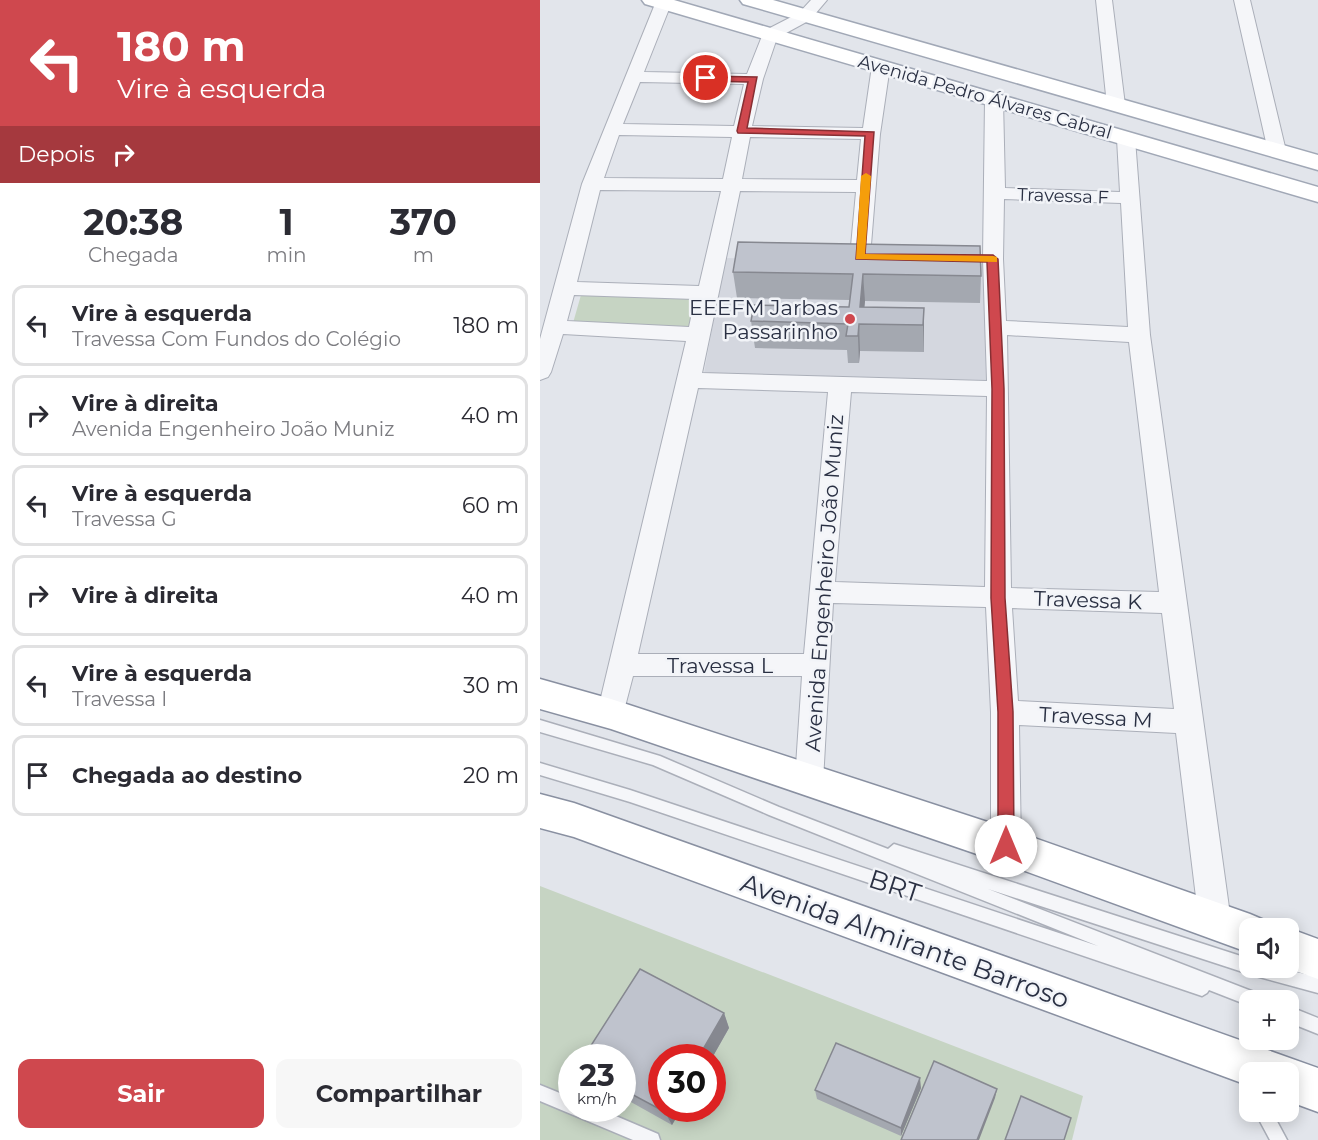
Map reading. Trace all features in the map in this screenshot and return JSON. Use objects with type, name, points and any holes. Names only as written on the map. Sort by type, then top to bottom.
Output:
[{"type":"main road","name":"Avenida Pedro Álvares Cabral","points":[[750,0],[812,8],[1116,105],[1318,164]]},
{"type":"main road","name":"Avenida Pedro Álvares Cabral","points":[[658,2],[1318,195]]},
{"type":"main road","points":[[540,694],[611,714],[1006,846],[1232,928]]},
{"type":"main road","name":"Avenida Almirante Barroso","points":[[540,811],[574,820],[1239,1065]]},
{"type":"main road","points":[[1299,952],[1318,959]]},
{"type":"main road","points":[[1299,1083],[1318,1090]]},
{"type":"street","points":[[1104,0],[1116,105]]},
{"type":"street","points":[[1242,0],[1277,151]]},
{"type":"street","points":[[540,372],[566,288],[592,184],[612,129],[635,77],[658,2]]},
{"type":"street","points":[[611,714],[718,253],[754,79],[770,35],[812,8]]},
{"type":"street","points":[[860,257],[865,186],[881,66]]},
{"type":"street","points":[[635,77],[754,79]]},
{"type":"street","points":[[993,100],[995,193],[982,259],[996,327],[998,598],[1005,712],[1006,846]]},
{"type":"street","points":[[612,129],[871,134]]},
{"type":"street","points":[[1126,139],[1138,335],[1175,603],[1187,722],[1232,928]]},
{"type":"street","points":[[592,184],[731,183],[865,186]]},
{"type":"street","name":"Travessa F","points":[[995,193],[1130,198]]},
{"type":"street","points":[[718,253],[742,254]]},
{"type":"street","points":[[836,256],[882,257]]},
{"type":"street","points":[[566,288],[707,293]]},
{"type":"street","points":[[555,327],[698,335]]},
{"type":"street","points":[[996,327],[1138,335]]},
{"type":"street","points":[[689,380],[998,389]]},
{"type":"street","name":"Avenida Engenheiro João Muniz","points":[[809,781],[821,592],[840,386]]},
{"type":"street","name":"Travessa K","points":[[821,592],[1175,603]]},
{"type":"street","name":"Travessa L","points":[[623,665],[817,665]]},
{"type":"street","name":"Travessa M","points":[[1005,712],[1187,722]]},
{"type":"lane","name":"BRT","points":[[540,726],[655,760],[774,811],[1239,994]]},
{"type":"lane","name":"BRT","points":[[540,768],[630,796],[1239,1000]]},
{"type":"lane","name":"BRT","points":[[774,811],[1239,963]]},
{"type":"lane","name":"BRT","points":[[1292,978],[1318,985]]},
{"type":"lane","points":[[1299,1020],[1318,1026]]},
{"type":"lane","points":[[540,1093],[558,1100]]},
{"type":"lane","points":[[610,1122],[652,1140]]},
{"type":"lane","points":[[1269,1122],[1279,1140]]},
{"type":"shaded area","name":"EEEFM Jarbas Passarinho","points":[[725,258],[984,264],[986,380],[704,373]]},
{"type":"green space","points":[[581,295],[697,298],[692,328],[573,323]]},
{"type":"green space","points":[[540,886],[1083,1096],[1072,1140],[540,1140]]},
{"type":"building","points":[[738,242],[980,246],[981,276],[863,274],[860,307],[924,308],[923,325],[859,324],[858,336],[846,336],[848,324],[751,321],[754,305],[849,307],[853,274],[733,272]]},
{"type":"building","points":[[640,969],[724,1013],[706,1044],[648,1044],[648,1103],[636,1096],[636,1044],[592,1044]]},
{"type":"building","points":[[836,1043],[920,1078],[901,1128],[815,1090]]},
{"type":"building","points":[[934,1061],[997,1089],[977,1140],[901,1140]]},
{"type":"building","points":[[1021,1096],[1071,1118],[1064,1140],[1005,1140]]},
{"type":"slow traffic","points":[[866,176],[860,257],[993,260]]},
{"type":"place","name":"EEEFM Jarbas Passarinho","points":[[850,319]]},
{"type":"route","points":[[706,78],[754,79],[742,131],[871,134],[860,257],[993,259],[998,389],[998,598],[1005,712],[1006,846]]}]
